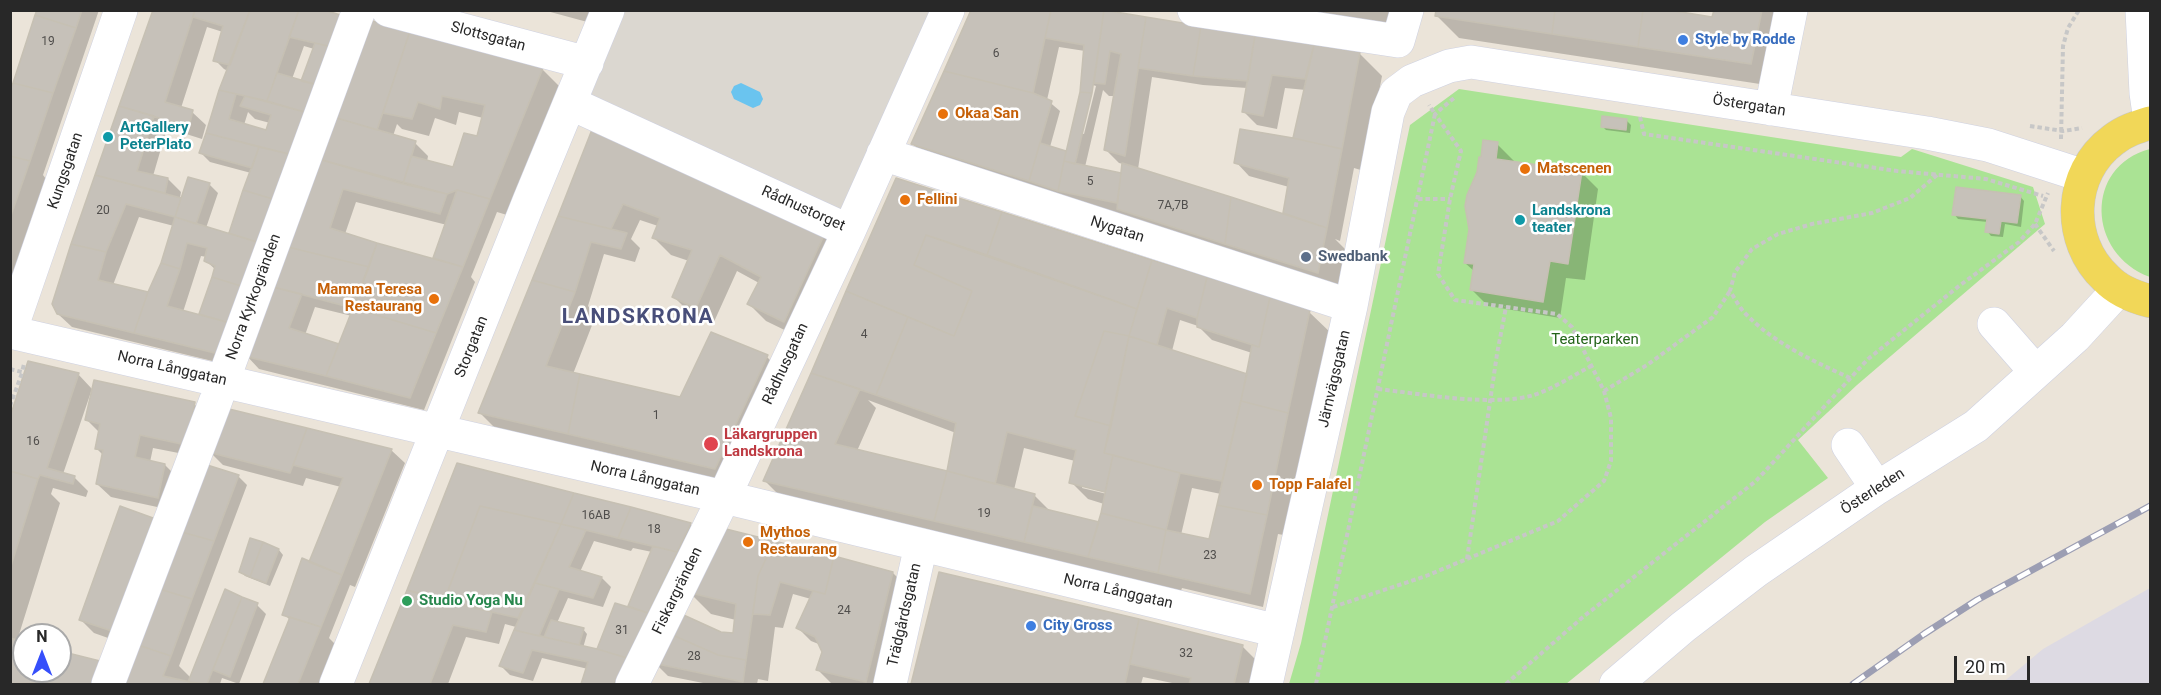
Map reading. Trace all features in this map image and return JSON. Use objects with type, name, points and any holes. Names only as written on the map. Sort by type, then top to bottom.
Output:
[{"type":"main road","points":[[2151,122],[2123,133],[2111,141],[2096,157],[2084,176],[2077,207],[2081,239],[2096,268],[2120,289],[2135,297],[2151,301]]},
{"type":"street","name":"Kungsgatan","points":[[10,332],[122,10]]},
{"type":"street","name":"Norra Kyrkogränden","points":[[108,684],[223,381],[359,10]]},
{"type":"street","name":"Slottsgatan","points":[[388,10],[587,63]]},
{"type":"street","name":"Storgatan","points":[[336,684],[608,10]]},
{"type":"street","name":"Rådhustorget","points":[[570,103],[849,231],[948,10]]},
{"type":"street","points":[[1194,10],[1398,41],[1407,10]]},
{"type":"street","points":[[1771,109],[1791,10]]},
{"type":"street","points":[[2142,10],[2146,93],[2151,122]]},
{"type":"street","name":"Östergatan","points":[[1412,81],[1449,66],[1472,62],[1927,133],[1988,145],[2084,176]]},
{"type":"street","name":"Järnvägsgatan","points":[[1266,684],[1351,306],[1388,112],[1396,93],[1412,81]]},
{"type":"street","name":"Nygatan","points":[[883,154],[1351,306]]},
{"type":"street","name":"Rådhusgatan","points":[[724,497],[849,231]]},
{"type":"street","name":"Österleden","points":[[1616,684],[1683,627],[1756,571],[1877,488],[1976,426],[2075,337],[2120,289]]},
{"type":"street","points":[[1994,324],[2036,372]]},
{"type":"street","name":"Norra Långgatan","points":[[10,332],[724,497],[1278,631]]},
{"type":"street","points":[[1848,445],[1877,488]]},
{"type":"street","name":"Fiskargränden","points":[[632,684],[724,497]]},
{"type":"street","name":"Trädgårdsgatan","points":[[890,684],[921,545]]},
{"type":"path","points":[[2063,131],[2063,46],[2068,28],[2079,10]]},
{"type":"path","points":[[1333,607],[1426,576],[1558,521],[1604,481],[1611,461],[1611,418],[1604,391],[1572,327],[1557,314],[1455,300],[1438,274],[1450,199],[1461,151],[1412,81]]},
{"type":"path","points":[[1316,684],[1435,114],[1461,94]]},
{"type":"path","points":[[1506,684],[1583,617],[1756,481],[1868,359],[1959,286],[2019,242],[2035,224],[2047,197],[1986,179],[1897,171],[1644,134],[1640,115]]},
{"type":"path","points":[[1604,391],[1647,365],[1713,316],[1730,291],[1735,272],[1752,249],[1778,234],[1812,224],[1872,213],[1910,198],[1937,175]]},
{"type":"path","points":[[1418,199],[1450,199]]},
{"type":"path","points":[[1730,291],[1742,310],[1767,332],[1804,357],[1850,378]]},
{"type":"path","points":[[1467,560],[1506,307]]},
{"type":"path","points":[[1378,389],[1490,400],[1512,399],[1534,394],[1592,366]]},
{"type":"path","points":[[10,406],[22,372]]},
{"type":"shaded area","points":[[608,11],[948,11],[849,231],[570,103]]},
{"type":"shaded area","points":[[2150,588],[2150,684],[2001,684],[2043,649]]},
{"type":"green space","name":"Teaterparken","points":[[1459,89],[1901,157],[1912,149],[2033,187],[2045,224],[1857,385],[1798,440],[1828,478],[1765,522],[1566,684],[1289,684],[1301,643],[1410,125]]},
{"type":"green space","points":[[2150,149],[2150,277],[2129,266],[2114,250],[2105,231],[2102,211],[2104,191],[2113,173],[2128,158]]},
{"type":"water","points":[[741,83],[760,92],[763,99],[760,105],[753,108],[734,99],[731,92],[734,86]]},
{"type":"building","points":[[37,10],[82,10],[76,28],[35,15]]},
{"type":"building","points":[[153,10],[195,10],[165,102],[193,110],[189,127],[119,106]]},
{"type":"building","points":[[195,10],[250,10],[230,65],[213,61],[223,26],[193,17]]},
{"type":"building","points":[[250,10],[299,10],[267,101],[219,90]]},
{"type":"building","points":[[299,10],[324,10],[344,16],[332,47],[289,37]]},
{"type":"building","points":[[971,10],[1051,10],[1033,93],[944,71]]},
{"type":"building","points":[[1051,10],[1104,10],[1092,93],[1080,92],[1084,45],[1045,38]]},
{"type":"building","points":[[1104,10],[1146,17],[1125,156],[1104,150],[1121,54],[1110,51],[1105,84],[1094,83]]},
{"type":"building","points":[[1436,10],[1555,10],[1552,34],[1435,16]]},
{"type":"building","points":[[1555,10],[1643,10],[1638,47],[1552,34]]},
{"type":"building","points":[[1643,10],[1669,10],[1712,17],[1714,10],[1762,10],[1751,64],[1638,47]]},
{"type":"building","points":[[35,15],[76,28],[53,93],[13,83]]},
{"type":"building","points":[[1146,17],[1201,26],[1193,76],[1138,68]]},
{"type":"building","points":[[365,19],[410,31],[377,130],[330,116]]},
{"type":"building","points":[[1201,26],[1255,35],[1248,81],[1193,76]]},
{"type":"building","points":[[410,31],[543,68],[490,199],[457,190],[447,194],[403,184],[411,156],[453,167],[464,133],[477,136],[485,105],[442,96],[440,109],[418,102],[412,119],[383,113]]},
{"type":"building","points":[[1255,35],[1314,45],[1305,79],[1272,75],[1263,116],[1242,112]]},
{"type":"building","points":[[315,43],[332,47],[318,85],[301,81]]},
{"type":"building","points":[[1314,45],[1360,52],[1342,149],[1293,138]]},
{"type":"building","points":[[944,71],[1033,93],[1052,101],[1029,181],[911,144]]},
{"type":"building","points":[[277,73],[318,85],[308,113],[267,101]]},
{"type":"building","points":[[13,83],[53,93],[30,161],[10,156],[10,89]]},
{"type":"building","points":[[219,90],[236,94],[229,119],[266,130],[271,115],[240,106],[245,96],[308,113],[293,155],[206,133]]},
{"type":"building","points":[[1080,92],[1092,93],[1075,164],[1064,161]]},
{"type":"building","points":[[119,106],[154,116],[137,171],[168,178],[165,193],[95,175]]},
{"type":"building","points":[[330,116],[416,141],[403,184],[315,158]]},
{"type":"building","points":[[1602,116],[1627,119],[1626,130],[1601,127]]},
{"type":"building","points":[[593,127],[826,231],[784,322],[747,304],[761,277],[720,255],[696,308],[672,297],[692,250],[652,238],[660,218],[623,204],[611,229],[558,216]]},
{"type":"building","points":[[1240,129],[1342,149],[1327,228],[1283,213],[1289,178],[1234,163]]},
{"type":"building","points":[[206,133],[259,147],[252,168],[199,153]]},
{"type":"building","name":"Landskrona teater","points":[[1483,140],[1498,142],[1496,159],[1582,171],[1568,264],[1550,261],[1543,302],[1470,290],[1474,264],[1464,263],[1469,229],[1465,206],[1477,172]]},
{"type":"building","points":[[1040,143],[1066,151],[1058,191],[1029,181]]},
{"type":"building","points":[[259,147],[293,155],[276,200],[243,190]]},
{"type":"building","points":[[10,156],[30,161],[10,218]]},
{"type":"building","points":[[315,158],[447,194],[440,214],[343,189],[330,228],[377,243],[369,267],[284,246]]},
{"type":"building","points":[[1064,161],[1121,173],[1117,203],[1058,191]]},
{"type":"building","points":[[1122,163],[1231,197],[1225,244],[1117,209]]},
{"type":"building","points":[[95,175],[181,198],[175,217],[126,204],[106,252],[71,244]]},
{"type":"building","points":[[188,177],[210,183],[196,224],[175,217]]},
{"type":"building","points":[[896,178],[1002,212],[987,255],[926,235],[914,265],[972,291],[954,336],[846,291]]},
{"type":"building","points":[[1956,187],[2021,195],[2017,223],[2001,221],[1999,234],[1985,232],[1987,219],[1952,215]]},
{"type":"building","points":[[243,190],[276,200],[260,243],[229,233]]},
{"type":"building","points":[[457,190],[490,199],[463,267],[433,258]]},
{"type":"building","points":[[1231,197],[1327,228],[1318,273],[1225,244]]},
{"type":"building","points":[[1002,212],[1152,260],[1137,309],[987,255]]},
{"type":"building","points":[[558,216],[627,233],[621,249],[591,242],[575,292],[532,280]]},
{"type":"building","points":[[175,217],[260,243],[244,287],[212,277],[215,266],[204,261],[207,248],[187,243],[180,269],[161,263]]},
{"type":"building","points":[[926,235],[1137,309],[1129,336],[1104,331],[1075,416],[1111,426],[1104,453],[1113,455],[1105,492],[1069,483],[1076,450],[1007,432],[995,484],[947,471],[956,423],[876,395],[908,317],[954,336],[972,291],[914,265]]},
{"type":"building","points":[[377,243],[463,267],[436,333],[353,308]]},
{"type":"building","points":[[71,244],[106,252],[98,280],[148,292],[134,333],[57,314],[52,304]]},
{"type":"building","points":[[284,246],[369,267],[353,308],[269,286]]},
{"type":"building","points":[[1152,260],[1207,277],[1197,318],[1167,308],[1157,345],[1129,336]]},
{"type":"building","points":[[161,263],[180,269],[167,306],[230,323],[219,354],[134,333]]},
{"type":"building","points":[[212,277],[244,287],[230,323],[199,314]]},
{"type":"building","points":[[1207,277],[1270,297],[1259,347],[1197,327]]},
{"type":"building","points":[[532,280],[575,292],[546,366],[580,374],[568,434],[478,413]]},
{"type":"building","points":[[269,286],[302,294],[289,328],[339,344],[326,376],[244,356]]},
{"type":"building","points":[[846,291],[908,317],[876,395],[811,373]]},
{"type":"building","points":[[1270,297],[1310,310],[1288,413],[1241,401],[1252,345],[1259,347]]},
{"type":"building","points":[[353,308],[436,333],[410,398],[326,376]]},
{"type":"building","points":[[1104,331],[1129,336],[1111,426],[1075,416]]},
{"type":"building","points":[[711,332],[768,355],[715,469],[568,434],[580,374],[680,397]]},
{"type":"building","points":[[1129,336],[1247,374],[1222,481],[1180,473],[1104,453]]},
{"type":"building","points":[[28,361],[79,373],[47,468],[75,476],[73,484],[40,475],[38,479],[10,471],[10,417]]},
{"type":"building","points":[[811,373],[860,389],[835,444],[947,471],[934,521],[763,481]]},
{"type":"building","points":[[94,380],[195,402],[186,445],[140,435],[135,457],[165,464],[158,498],[96,484],[103,450],[95,449],[100,424],[85,420]]},
{"type":"building","points":[[1241,401],[1288,413],[1267,515],[1217,505]]},
{"type":"building","points":[[225,408],[307,428],[290,473],[208,452]]},
{"type":"building","points":[[307,428],[392,449],[342,575],[309,562],[343,478],[293,465]]},
{"type":"building","points":[[1113,455],[1180,473],[1166,530],[1101,513]]},
{"type":"building","points":[[457,463],[574,493],[561,524],[480,506],[444,601],[407,590]]},
{"type":"building","points":[[204,464],[239,475],[214,541],[178,531]]},
{"type":"building","points":[[10,471],[38,479],[10,569]]},
{"type":"building","points":[[947,471],[1035,494],[1024,542],[934,521]]},
{"type":"building","points":[[574,493],[631,507],[618,538],[561,524]]},
{"type":"building","points":[[1217,505],[1267,515],[1250,594],[1158,573],[1166,530],[1209,539]]},
{"type":"building","points":[[120,506],[153,518],[112,631],[79,620]]},
{"type":"building","points":[[480,506],[561,524],[518,618],[444,601]]},
{"type":"building","points":[[1033,506],[1099,522],[1088,557],[1024,542]]},
{"type":"building","points":[[631,507],[691,523],[677,552],[618,538]]},
{"type":"building","points":[[1101,513],[1166,530],[1158,573],[1088,557]]},
{"type":"building","points":[[561,524],[586,530],[569,567],[602,577],[593,598],[535,583]]},
{"type":"building","points":[[718,527],[774,541],[758,576],[746,660],[718,655],[668,633],[677,612],[721,632],[733,633],[736,604],[687,592]]},
{"type":"building","points":[[178,531],[214,541],[192,599],[156,588]]},
{"type":"building","points":[[250,538],[263,542],[250,577],[239,572]]},
{"type":"building","points":[[774,541],[834,556],[825,594],[780,582],[770,615],[753,614],[758,576]]},
{"type":"building","points":[[263,542],[279,549],[266,583],[250,577]]},
{"type":"building","points":[[653,546],[677,552],[648,613],[628,606]]},
{"type":"building","points":[[834,556],[893,572],[866,682],[816,670],[822,652],[815,637],[796,628],[813,591],[825,594]]},
{"type":"building","points":[[302,558],[342,575],[321,627],[282,615]]},
{"type":"building","name":"City Gross","points":[[939,572],[1139,619],[1125,684],[911,684]]},
{"type":"building","points":[[535,583],[559,589],[539,636],[514,630]]},
{"type":"building","points":[[156,588],[192,599],[171,656],[135,644]]},
{"type":"building","points":[[225,589],[242,597],[207,684],[188,682]]},
{"type":"building","points":[[407,590],[492,612],[486,632],[453,625],[430,684],[369,684]]},
{"type":"building","points":[[242,597],[258,603],[230,677],[213,670]]},
{"type":"building","points":[[615,603],[648,613],[627,658],[597,649]]},
{"type":"building","points":[[290,617],[321,627],[298,684],[263,684]]},
{"type":"building","points":[[1139,619],[1243,645],[1234,684],[1189,684],[1191,678],[1130,664]]},
{"type":"building","points":[[551,620],[584,628],[579,645],[544,637]]},
{"type":"building","points":[[514,630],[627,658],[614,684],[581,684],[588,662],[532,650],[523,673],[499,666]]},
{"type":"building","points":[[668,633],[718,655],[746,660],[743,682],[653,663]]},
{"type":"building","points":[[10,638],[12,639],[12,683],[72,683],[72,654],[100,661],[93,684],[10,683]]},
{"type":"building","points":[[135,644],[171,656],[163,676],[199,684],[119,684]]},
{"type":"railway","points":[[1853,684],[1977,600],[2150,506]]},
{"type":"place","name":"Style by Rodde","points":[[1683,40]]},
{"type":"place","name":"Okaa San","points":[[943,114]]},
{"type":"place","name":"ArtGallery PeterPlato","points":[[108,137]]},
{"type":"place","name":"Matscenen","points":[[1525,169]]},
{"type":"place","name":"Fellini","points":[[905,200]]},
{"type":"place","name":"Landskrona teater","points":[[1520,220]]},
{"type":"place","name":"Swedbank","points":[[1306,257]]},
{"type":"place","name":"Mamma Teresa Restaurang","points":[[434,299]]},
{"type":"place","name":"Läkargruppen Landskrona","points":[[711,444]]},
{"type":"place","name":"Topp Falafel","points":[[1257,485]]},
{"type":"place","name":"Mythos Restaurang","points":[[748,542]]},
{"type":"place","name":"Studio Yoga Nu","points":[[407,601]]},
{"type":"place","name":"City Gross","points":[[1031,626]]},
{"type":"district","name":"LANDSKRONA","points":[[638,318]]}]
